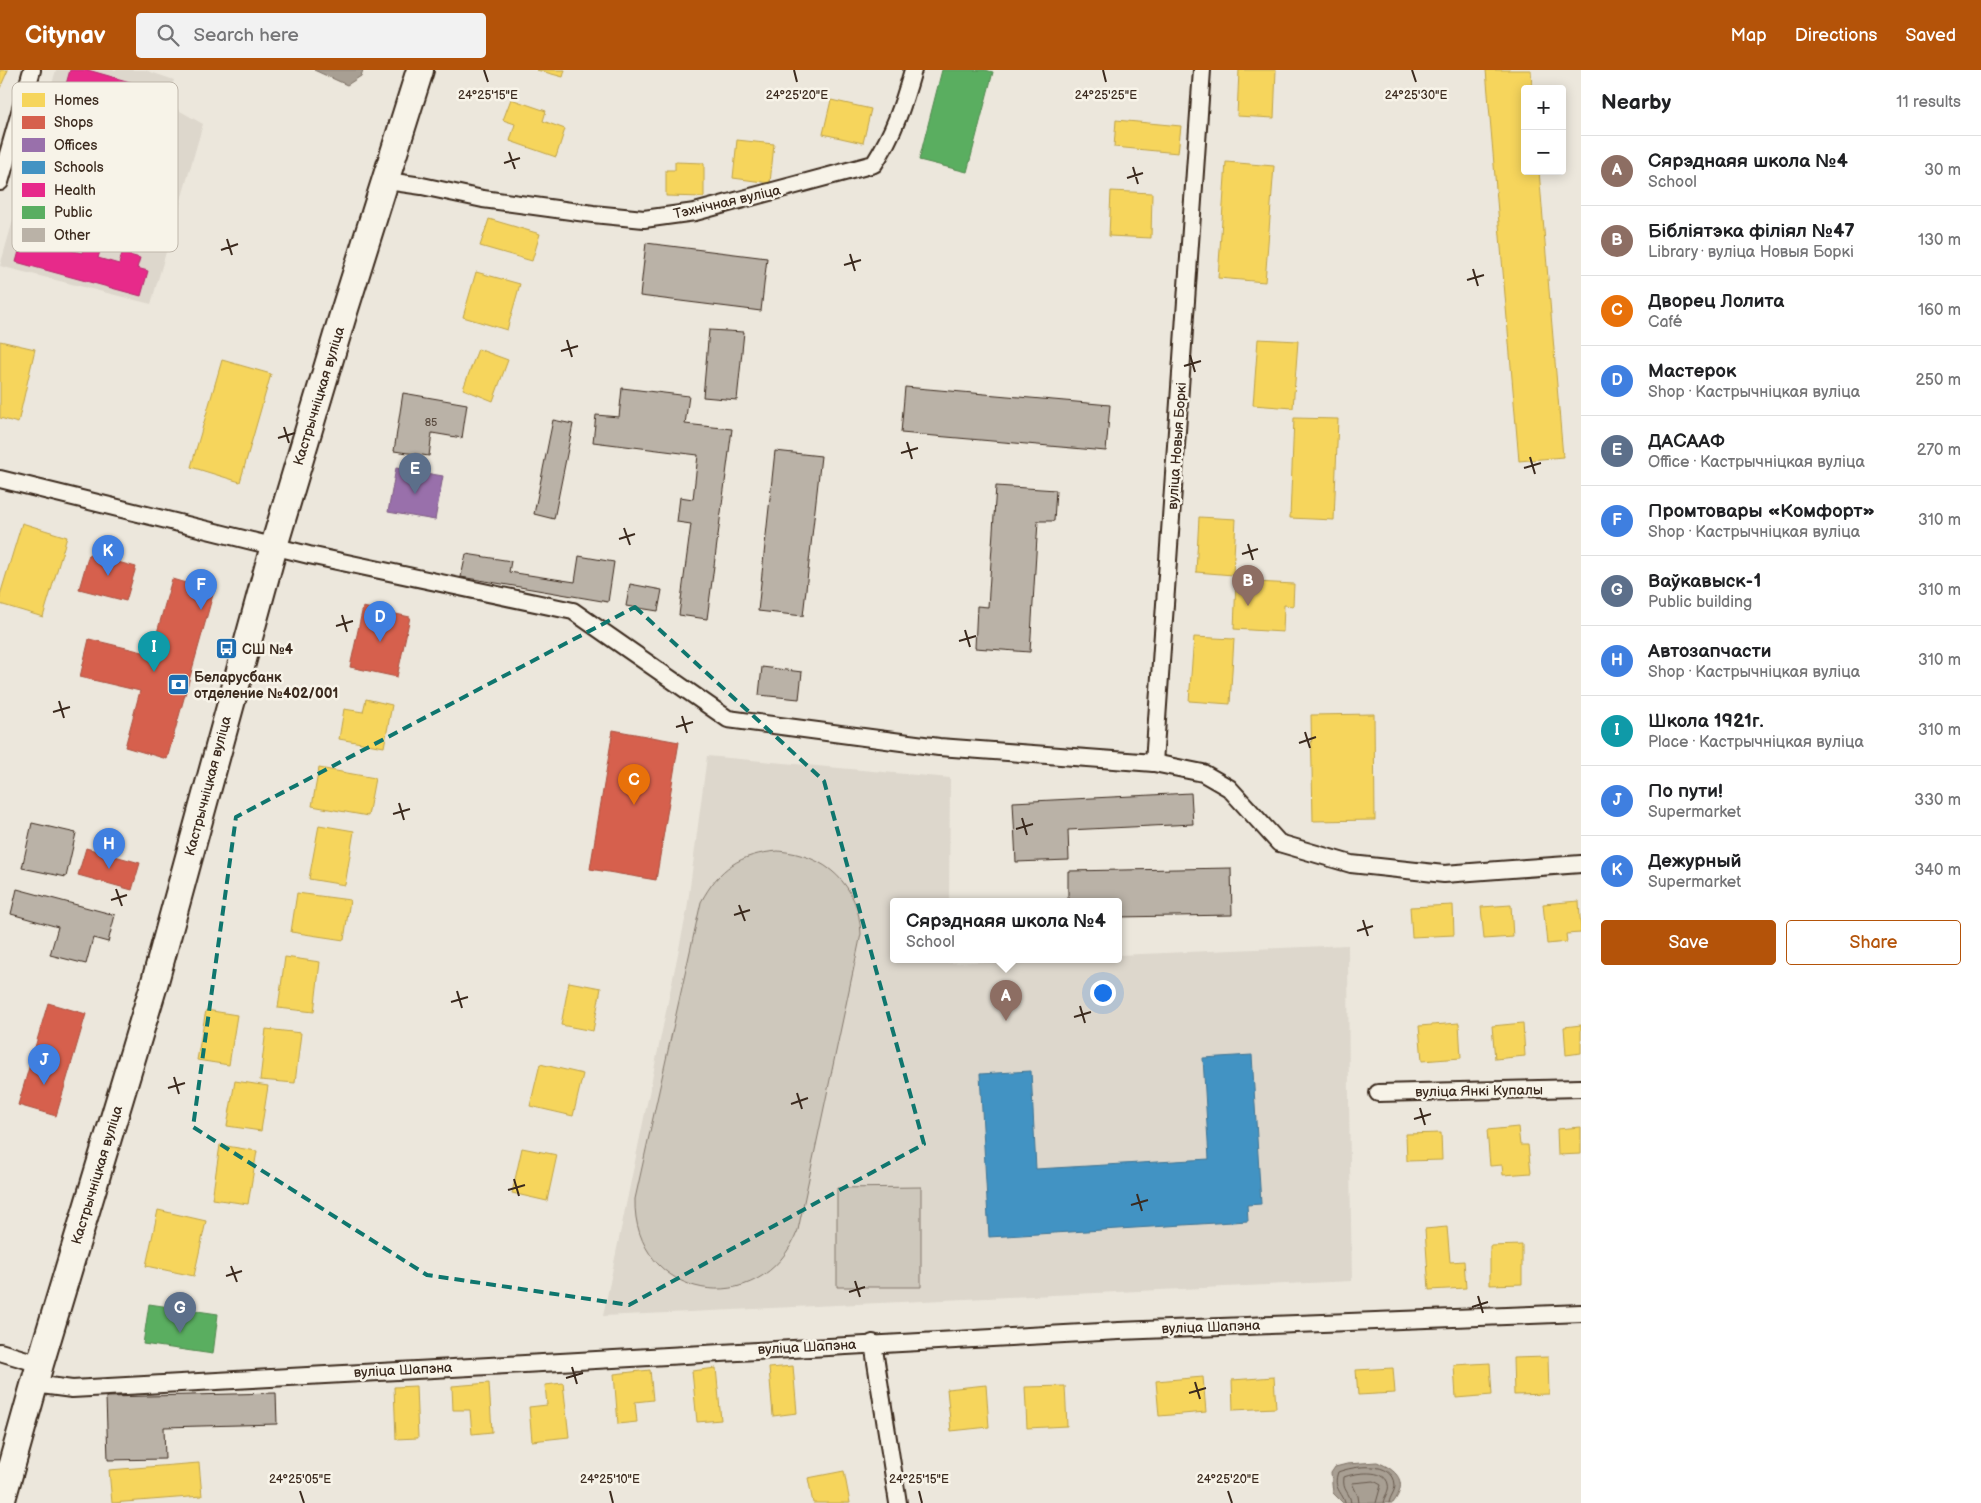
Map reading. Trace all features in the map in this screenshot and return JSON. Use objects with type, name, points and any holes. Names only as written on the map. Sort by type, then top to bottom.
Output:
[{"type":"main road","name":"Кастрычніцкая вуліца","points":[[1,1503],[37,1374],[154,985],[274,546],[343,315],[387,181],[420,70]]},
{"type":"street","name":"Тэхнічная вуліца","points":[[387,181],[483,198],[593,214],[644,219],[695,212],[874,164],[887,143],[902,110],[913,70]]},
{"type":"street","name":"вуліца Новыя Боркі","points":[[1154,763],[1162,675],[1202,70]]},
{"type":"street","points":[[0,182],[12,140]]},
{"type":"street","points":[[0,479],[274,546],[573,611],[728,719],[939,747],[1154,763],[1203,773],[1229,788],[1279,843],[1351,864],[1444,874],[1581,864]]},
{"type":"street","name":"вуліца Янкі Купалы","points":[[1378,1093],[1581,1088]]},
{"type":"street","name":"вуліца Шапэна","points":[[0,1352],[37,1374],[72,1389],[874,1343],[1252,1325],[1581,1313]]},
{"type":"street","points":[[874,1343],[898,1503]]},
{"type":"highlighted area","points":[[635,607],[824,781],[924,1144],[629,1305],[427,1275],[193,1127],[236,817]]},
{"type":"shaded area","points":[[56,70],[145,70],[174,80],[173,82],[53,82]]},
{"type":"shaded area","points":[[178,110],[203,124],[178,211]]},
{"type":"shaded area","points":[[12,224],[12,252],[166,252],[151,304],[0,266]]},
{"type":"shaded area","points":[[707,756],[950,778],[949,898],[890,898],[890,963],[1122,963],[1122,955],[1348,945],[1352,1281],[603,1316],[687,910]]},
{"type":"shaded area","points":[[778,851],[811,859],[837,875],[847,887],[854,901],[859,916],[861,934],[798,1230],[781,1260],[757,1279],[730,1288],[702,1288],[676,1278],[654,1260],[640,1233],[635,1199],[701,902],[715,880],[732,865],[752,855]]},
{"type":"shaded area","points":[[921,1187],[921,1287],[837,1287],[837,1188]]},
{"type":"water","points":[[314,70],[363,70],[361,76],[347,85]]},
{"type":"water","points":[[1377,1462],[1395,1473],[1400,1483],[1398,1496],[1393,1503],[1343,1503],[1333,1493],[1331,1473],[1335,1467],[1347,1464]]},
{"type":"building: Homes","points":[[0,70],[8,70],[0,88]]},
{"type":"building: Homes","points":[[537,70],[565,70],[563,77]]},
{"type":"building: Homes","points":[[1239,70],[1276,70],[1274,118],[1237,116]]},
{"type":"building: Homes","points":[[1486,70],[1531,70],[1532,85],[1521,85],[1521,175],[1539,175],[1563,457],[1519,461]]},
{"type":"building: Homes","points":[[511,99],[546,111],[543,121],[565,129],[556,157],[510,141],[515,124],[503,120]]},
{"type":"building: Homes","points":[[831,100],[871,109],[863,143],[823,134]]},
{"type":"building: Homes","points":[[1116,120],[1181,126],[1178,153],[1114,147]]},
{"type":"building: Homes","points":[[737,140],[774,144],[770,183],[733,178]]},
{"type":"building: Homes","points":[[675,162],[704,163],[704,197],[666,196],[666,170],[675,170]]},
{"type":"building: Homes","points":[[1226,162],[1274,166],[1265,282],[1218,278]]},
{"type":"building: Homes","points":[[1111,191],[1152,193],[1151,238],[1109,236]]},
{"type":"building: Homes","points":[[489,219],[540,234],[532,261],[480,246]]},
{"type":"building: Homes","points":[[476,272],[520,284],[507,330],[463,317]]},
{"type":"building: Homes","points":[[1258,339],[1298,341],[1293,408],[1253,405]]},
{"type":"building: Homes","points":[[0,341],[35,349],[18,423],[0,418]]},
{"type":"building: Homes","points":[[478,349],[508,360],[493,401],[463,389]]},
{"type":"building: Homes","points":[[222,360],[271,374],[240,482],[191,467]]},
{"type":"building: Homes","points":[[1294,418],[1338,419],[1334,520],[1290,518]]},
{"type":"building: Homes","points":[[1199,517],[1236,519],[1233,575],[1196,572]]},
{"type":"building: Homes","points":[[22,523],[67,537],[43,617],[0,604],[0,595]]},
{"type":"building: Homes","points":[[1236,581],[1294,584],[1293,606],[1284,605],[1283,632],[1234,629]]},
{"type":"building: Homes","points":[[1194,637],[1234,639],[1230,704],[1189,701]]},
{"type":"building: Homes","points":[[366,699],[392,705],[384,747],[339,739],[344,709],[363,712]]},
{"type":"building: Homes","points":[[1374,714],[1375,820],[1313,821],[1311,715]]},
{"type":"building: Homes","points":[[319,768],[375,778],[368,816],[312,806]]},
{"type":"building: Homes","points":[[319,825],[354,831],[345,885],[309,879]]},
{"type":"building: Homes","points":[[297,893],[350,900],[344,940],[291,932]]},
{"type":"building: Homes","points":[[1579,901],[1581,933],[1566,934],[1567,942],[1547,944],[1543,904]]},
{"type":"building: Homes","points":[[1453,905],[1454,935],[1412,937],[1410,907]]},
{"type":"building: Homes","points":[[1511,905],[1513,937],[1484,939],[1481,907]]},
{"type":"building: Homes","points":[[285,957],[320,962],[314,1012],[278,1008]]},
{"type":"building: Homes","points":[[569,982],[601,988],[593,1031],[561,1025]]},
{"type":"building: Homes","points":[[206,1010],[237,1015],[229,1065],[197,1060]]},
{"type":"building: Homes","points":[[1459,1023],[1461,1058],[1422,1061],[1419,1026]]},
{"type":"building: Homes","points":[[1523,1023],[1525,1056],[1495,1059],[1492,1026]]},
{"type":"building: Homes","points":[[1581,1025],[1581,1053],[1566,1055],[1564,1027]]},
{"type":"building: Homes","points":[[266,1029],[301,1033],[295,1083],[260,1080]]},
{"type":"building: Homes","points":[[540,1064],[583,1074],[573,1116],[530,1106]]},
{"type":"building: Homes","points":[[235,1081],[268,1086],[261,1131],[227,1126]]},
{"type":"building: Homes","points":[[1518,1127],[1520,1145],[1528,1145],[1531,1173],[1503,1175],[1502,1165],[1490,1166],[1487,1130]]},
{"type":"building: Homes","points":[[1581,1127],[1581,1154],[1558,1155],[1557,1129]]},
{"type":"building: Homes","points":[[1441,1133],[1442,1160],[1407,1161],[1406,1134]]},
{"type":"building: Homes","points":[[220,1145],[257,1151],[248,1204],[212,1199]]},
{"type":"building: Homes","points":[[522,1148],[557,1155],[547,1201],[512,1193]]},
{"type":"building: Homes","points":[[158,1210],[206,1221],[194,1276],[146,1266]]},
{"type":"building: Homes","points":[[1447,1227],[1450,1262],[1464,1261],[1466,1288],[1429,1290],[1425,1229]]},
{"type":"building: Homes","points":[[1522,1245],[1522,1284],[1490,1285],[1490,1246]]},
{"type":"building: Homes","points":[[1548,1357],[1549,1394],[1514,1395],[1513,1358]]},
{"type":"building: Homes","points":[[1490,1363],[1492,1395],[1456,1398],[1454,1365]]},
{"type":"building: Homes","points":[[793,1366],[797,1413],[773,1416],[769,1368]]},
{"type":"building: Homes","points":[[716,1368],[721,1420],[697,1422],[692,1371]]},
{"type":"building: Homes","points":[[1393,1368],[1395,1393],[1358,1395],[1356,1370]]},
{"type":"building: Homes","points":[[650,1370],[653,1400],[635,1402],[637,1422],[618,1424],[614,1374]]},
{"type":"building: Homes","points":[[1203,1377],[1206,1412],[1159,1416],[1156,1381]]},
{"type":"building: Homes","points":[[1274,1377],[1276,1408],[1233,1410],[1232,1380]]},
{"type":"building: Homes","points":[[489,1383],[492,1432],[472,1434],[470,1410],[453,1410],[452,1386]]},
{"type":"building: Homes","points":[[563,1383],[569,1437],[532,1441],[529,1407],[547,1405],[545,1385]]},
{"type":"building: Homes","points":[[986,1385],[989,1427],[951,1431],[947,1389]]},
{"type":"building: Homes","points":[[416,1386],[418,1438],[396,1439],[394,1387]]},
{"type":"building: Homes","points":[[1065,1386],[1067,1426],[1027,1428],[1025,1387]]},
{"type":"building: Homes","points":[[199,1463],[202,1496],[112,1503],[109,1470]]},
{"type":"building: Homes","points":[[844,1471],[850,1503],[813,1503],[808,1478]]},
{"type":"building: Shops","points":[[89,554],[136,567],[126,601],[79,589]]},
{"type":"building: Shops","points":[[172,579],[214,591],[167,759],[125,747],[140,691],[80,677],[89,639],[151,654]]},
{"type":"building: Shops","points":[[363,607],[410,617],[397,677],[350,667]]},
{"type":"building: Shops","points":[[613,730],[679,742],[656,880],[590,869]]},
{"type":"building: Shops","points":[[86,848],[140,863],[132,890],[78,875]]},
{"type":"building: Shops","points":[[48,1003],[86,1014],[56,1116],[18,1105]]},
{"type":"building: Offices","points":[[396,468],[443,476],[435,520],[388,512]]},
{"type":"building: Schools","points":[[1252,1055],[1261,1204],[1247,1205],[1248,1221],[989,1237],[980,1074],[1031,1071],[1036,1169],[1209,1159],[1203,1058]]},
{"type":"building: Health","points":[[70,70],[88,70],[130,82],[67,82]]},
{"type":"building: Health","points":[[19,252],[100,252],[98,258],[119,264],[122,253],[140,258],[137,268],[148,271],[141,296],[16,262]]},
{"type":"building: Public","points":[[942,70],[985,70],[993,72],[967,172],[919,160]]},
{"type":"building: Public","points":[[149,1304],[218,1314],[213,1354],[143,1344]]},
{"type":"building: Other","points":[[646,243],[767,258],[761,311],[640,296]]},
{"type":"building: Other","points":[[709,330],[744,332],[737,400],[703,397]]},
{"type":"building: Other","points":[[905,387],[1110,405],[1106,451],[901,433]]},
{"type":"building: Other","points":[[622,388],[689,396],[685,424],[732,429],[707,619],[679,615],[691,524],[677,522],[680,497],[693,499],[698,455],[593,442],[596,415],[619,417]]},
{"type":"building: Other","points":[[403,393],[467,404],[462,438],[432,433],[429,456],[394,451]]},
{"type":"building: Other","points":[[553,420],[573,424],[554,519],[534,514]]},
{"type":"building: Other","points":[[775,451],[821,456],[803,616],[758,611]]},
{"type":"building: Other","points":[[996,486],[1056,490],[1054,521],[1038,521],[1030,652],[975,648],[977,606],[988,607]]},
{"type":"building: Other","points":[[466,554],[511,561],[509,572],[575,582],[579,556],[614,562],[608,602],[461,577]]},
{"type":"building: Other","points":[[630,584],[662,590],[658,611],[626,606]]},
{"type":"building: Other","points":[[762,667],[802,672],[799,699],[759,695]]},
{"type":"building: Other","points":[[1191,793],[1193,824],[1068,830],[1069,860],[1016,862],[1013,802]]},
{"type":"building: Other","points":[[32,823],[76,833],[66,877],[22,868]]},
{"type":"building: Other","points":[[1231,868],[1232,915],[1122,917],[1122,898],[1068,898],[1068,871]]},
{"type":"building: Other","points":[[17,889],[115,915],[108,942],[93,938],[86,964],[50,955],[58,927],[11,914]]},
{"type":"building: Other","points":[[276,1393],[277,1424],[164,1427],[165,1459],[108,1460],[106,1397]]},
{"type":"place","name":"ДАСААФ","points":[[415,494]]},
{"type":"place","name":"Дежурный","points":[[108,576]]},
{"type":"place","name":"Бібліятэка філіял №47","points":[[1248,606]]},
{"type":"place","name":"Промтовары «Комфорт»","points":[[201,610]]},
{"type":"place","name":"Мастерок","points":[[380,642]]},
{"type":"place","name":"СШ №4","points":[[226,649]]},
{"type":"place","name":"Школа 1921г.","points":[[154,672]]},
{"type":"place","name":"Беларусбанк отделение №402/001","points":[[178,685]]},
{"type":"place","name":"Дворец Лолита","points":[[634,805]]},
{"type":"place","name":"Автозапчасти","points":[[109,869]]},
{"type":"place","name":"Сярэднаяя школа №4","points":[[1006,1021]]},
{"type":"place","name":"По пути!","points":[[44,1085]]},
{"type":"place","name":"Ваўкавыск-1","points":[[180,1333]]}]
